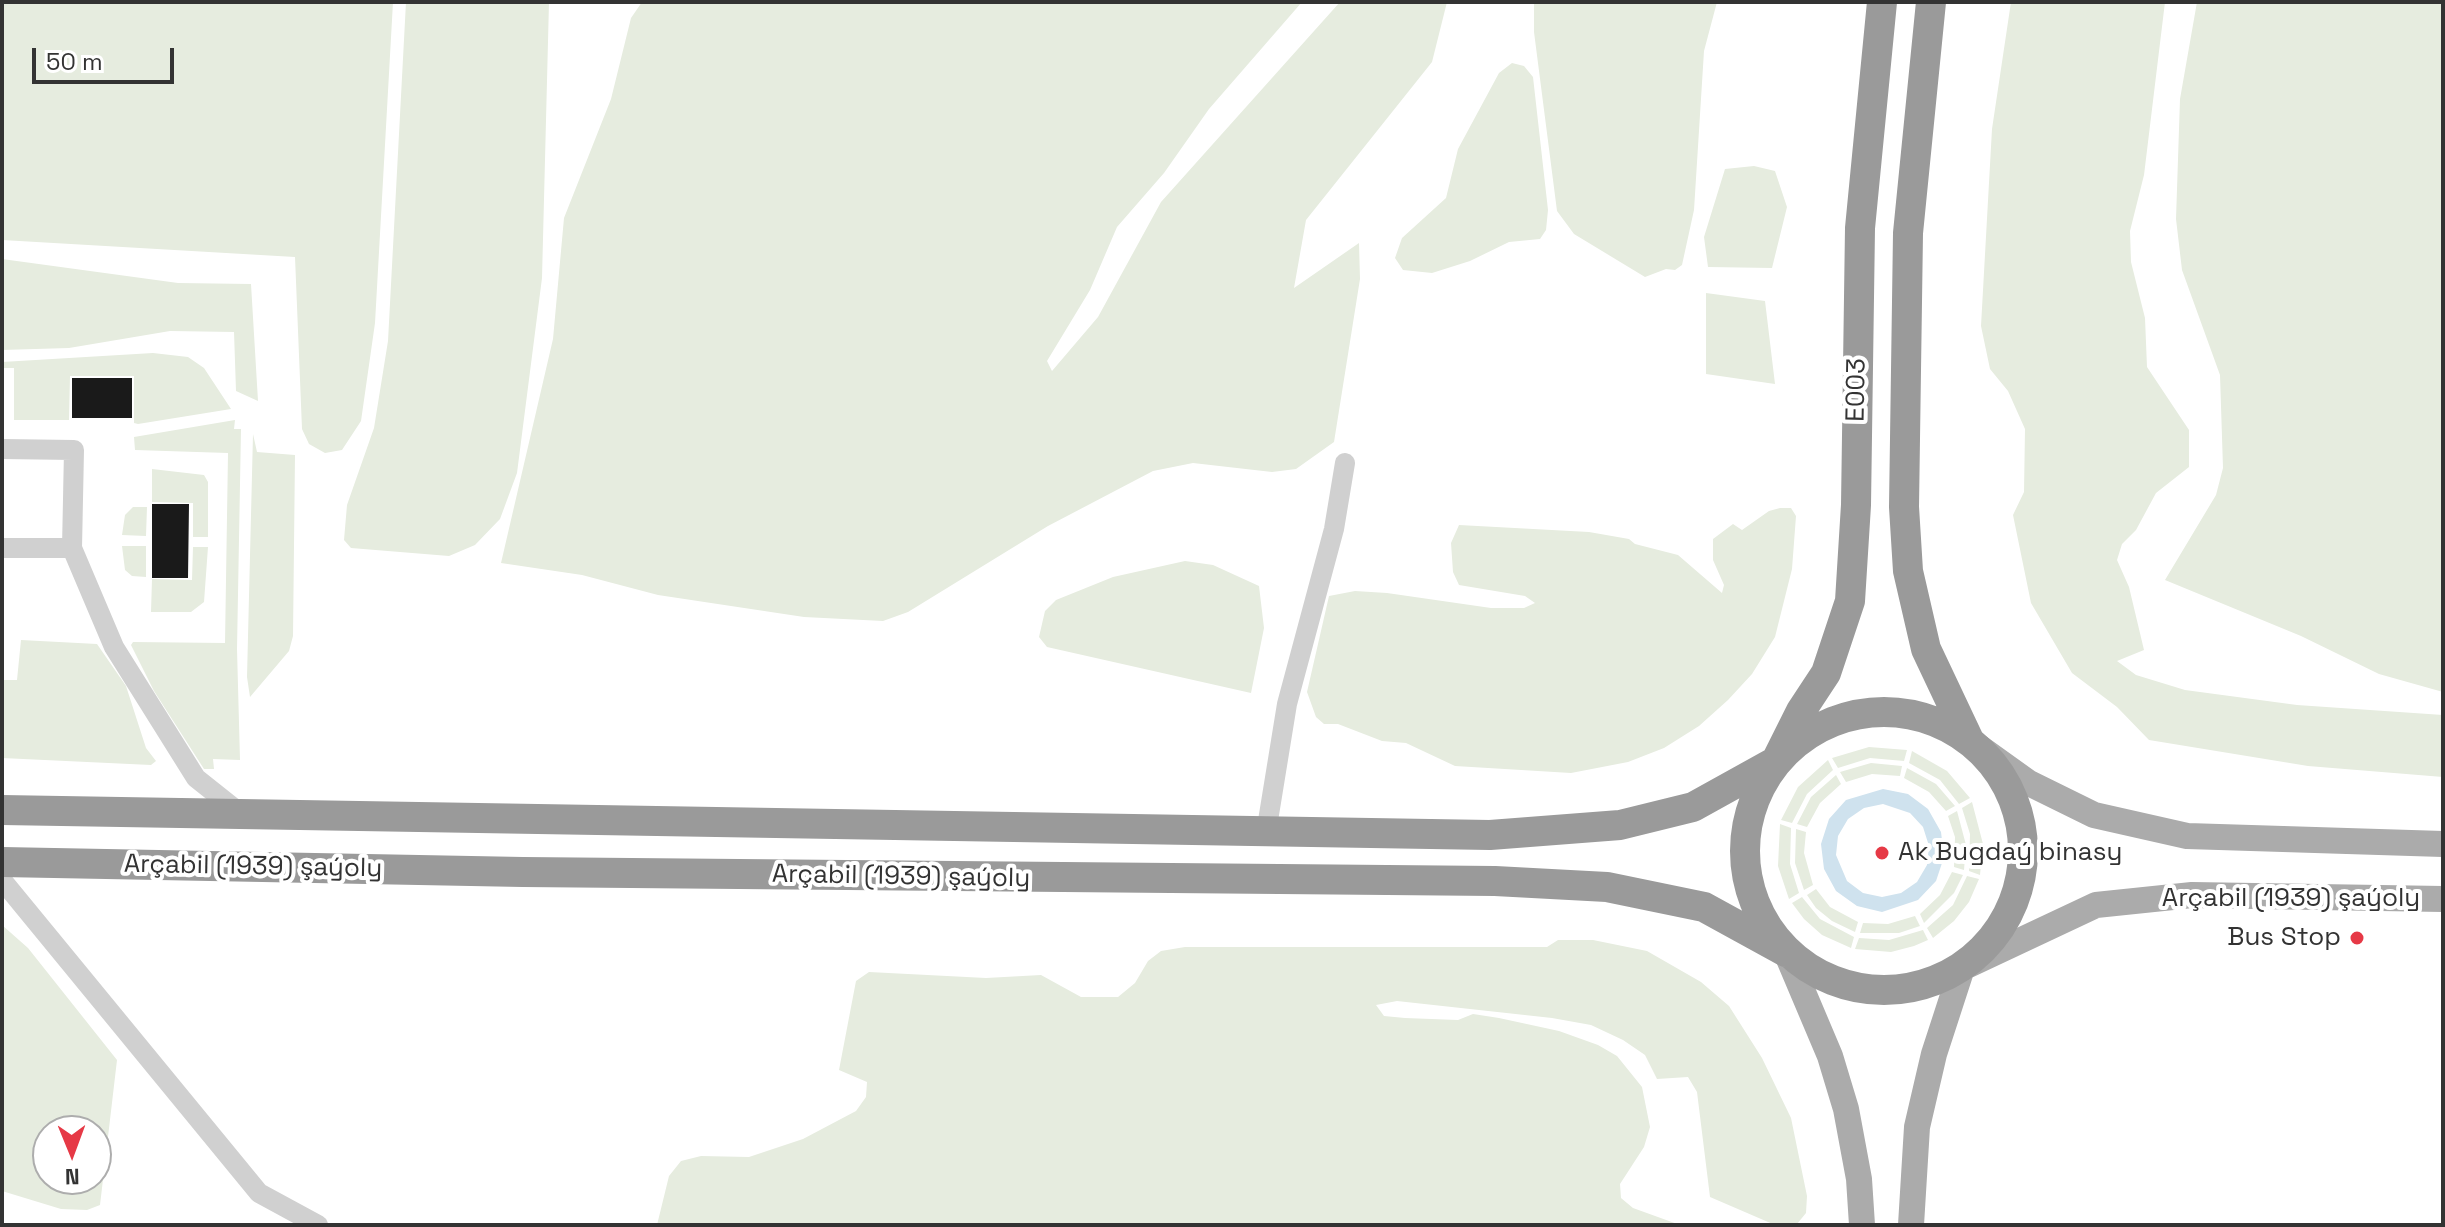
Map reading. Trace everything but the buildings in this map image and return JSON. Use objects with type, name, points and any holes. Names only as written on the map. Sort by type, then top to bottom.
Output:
[{"type":"highway","name":"E003","points":[[1776,761],[1801,711],[1826,673],[1850,601],[1856,505],[1860,228],[1882,2]]},
{"type":"highway","name":"E003","points":[[1931,2],[1908,233],[1906,533],[1908,571],[1918,626],[1969,740]]},
{"type":"highway","points":[[1890,711],[1931,719],[1969,740],[2000,772],[2019,812],[2025,856],[2016,900],[1995,938],[1962,968],[1915,987],[1890,991],[1852,988],[1817,974],[1786,952],[1761,918],[1746,879],[1744,838],[1755,797],[1776,761],[1809,733],[1847,716],[1890,711]]},
{"type":"highway","name":"Arçabil (1939) şaýoly","points":[[2,810],[1490,835],[1620,825],[1693,807],[1776,761]]},
{"type":"highway","name":"Arçabil (1939) şaýoly","points":[[2,862],[507,872],[1495,881],[1607,887],[1704,907],[1786,952]]},
{"type":"main road","points":[[1969,740],[2029,783],[2094,815],[2187,836],[2443,844]]},
{"type":"main road","name":"Arçabil (1939) şaýoly","points":[[1962,968],[2096,905],[2192,895],[2443,899]]},
{"type":"main road","points":[[1786,952],[1830,1056],[1846,1109],[1859,1179],[1862,1225]]},
{"type":"main road","points":[[1911,1225],[1917,1127],[1934,1054],[1962,968]]},
{"type":"lane","points":[[2,449],[74,450],[72,548],[114,647],[196,778],[218,799],[244,815]]},
{"type":"lane","points":[[1266,833],[1287,704],[1334,529],[1345,463]]},
{"type":"lane","points":[[2,548],[72,548]]},
{"type":"lane","points":[[2,880],[259,1193],[318,1225]]},
{"type":"shaded area","points":[[2,2],[393,2],[375,323],[361,421],[342,450],[325,453],[309,444],[302,429],[295,257],[2,240]]},
{"type":"shaded area","points":[[406,2],[549,2],[542,278],[517,473],[500,519],[475,545],[449,556],[351,548],[344,540],[347,505],[374,428],[388,341]]},
{"type":"shaded area","points":[[642,2],[1302,2],[1209,109],[1164,173],[1117,227],[1090,290],[1047,361],[1052,371],[1098,317],[1161,202],[1340,2],[1447,2],[1432,62],[1306,220],[1294,288],[1359,243],[1360,279],[1334,442],[1296,469],[1272,472],[1193,463],[1153,471],[1048,526],[908,612],[883,621],[804,617],[658,595],[582,575],[501,563],[553,339],[564,218],[611,99],[631,18]]},
{"type":"shaded area","points":[[1534,2],[1717,2],[1704,51],[1694,210],[1682,265],[1675,270],[1666,269],[1645,277],[1574,234],[1557,211],[1534,32]]},
{"type":"shaded area","points":[[2011,2],[2165,2],[2144,175],[2130,231],[2131,262],[2145,318],[2147,367],[2189,430],[2189,467],[2156,493],[2136,530],[2122,544],[2117,560],[2129,587],[2144,650],[2117,661],[2136,675],[2185,690],[2297,705],[2443,715],[2443,777],[2308,766],[2149,740],[2117,707],[2072,673],[2031,603],[2013,515],[2024,492],[2025,429],[2008,391],[1990,369],[1981,326],[1992,129]]},
{"type":"shaded area","points":[[2197,2],[2443,2],[2443,692],[2379,674],[2301,636],[2165,580],[2216,495],[2223,468],[2220,375],[2182,270],[2176,219],[2180,99]]},
{"type":"shaded area","points":[[1512,63],[1524,66],[1533,77],[1548,210],[1546,230],[1540,239],[1509,242],[1470,261],[1432,273],[1403,270],[1395,258],[1402,238],[1446,198],[1458,149],[1499,73]]},
{"type":"shaded area","points":[[1754,166],[1775,171],[1787,207],[1772,268],[1708,267],[1704,237],[1725,169]]},
{"type":"shaded area","points":[[2,259],[178,283],[251,284],[258,401],[236,391],[234,332],[170,331],[69,348],[2,350]]},
{"type":"shaded area","points":[[1706,293],[1765,301],[1775,384],[1706,374]]},
{"type":"shaded area","points":[[153,353],[188,357],[204,368],[231,409],[138,424],[134,423],[134,376],[70,376],[69,420],[14,420],[14,368],[2,368],[2,362]]},
{"type":"shaded area","points":[[235,420],[234,429],[241,429],[237,649],[240,760],[213,759],[214,769],[204,769],[154,691],[131,645],[133,642],[225,643],[228,453],[135,450],[134,437]]},
{"type":"shaded area","points":[[253,434],[257,452],[295,455],[293,636],[289,651],[250,697],[247,677]]},
{"type":"shaded area","points":[[152,469],[204,475],[208,482],[208,537],[193,537],[193,503],[152,502]]},
{"type":"shaded area","points":[[133,507],[147,507],[146,536],[122,535],[125,515]]},
{"type":"shaded area","points":[[1791,508],[1796,516],[1792,569],[1775,637],[1752,674],[1728,700],[1699,726],[1664,748],[1628,762],[1571,773],[1455,766],[1406,743],[1382,741],[1338,724],[1324,724],[1316,717],[1307,692],[1329,596],[1355,591],[1387,593],[1491,608],[1524,608],[1535,603],[1525,596],[1459,585],[1453,572],[1451,543],[1459,525],[1589,532],[1629,539],[1635,544],[1678,555],[1722,593],[1724,585],[1713,560],[1713,539],[1733,524],[1742,530],[1769,511]]},
{"type":"shaded area","points":[[122,546],[146,546],[146,577],[132,576],[125,570]]},
{"type":"shaded area","points":[[193,547],[208,547],[204,602],[191,612],[151,612],[152,579],[192,580]]},
{"type":"shaded area","points":[[1185,561],[1213,565],[1259,586],[1264,628],[1251,693],[1047,647],[1039,637],[1045,611],[1056,600],[1113,577]]},
{"type":"shaded area","points":[[21,640],[97,644],[126,686],[146,748],[156,761],[151,765],[2,758],[2,680],[17,680]]},
{"type":"shaded area","points":[[1869,747],[1907,750],[1904,761],[1870,758],[1838,768],[1832,758]]},
{"type":"shaded area","points":[[1912,751],[1947,771],[1970,798],[1959,804],[1940,780],[1909,763]]},
{"type":"shaded area","points":[[1828,760],[1833,770],[1807,794],[1792,823],[1781,820],[1798,787]]},
{"type":"shaded area","points":[[1871,763],[1902,766],[1900,776],[1872,774],[1846,782],[1840,772]]},
{"type":"shaded area","points":[[1907,768],[1936,784],[1955,806],[1946,811],[1929,792],[1904,778]]},
{"type":"shaded area","points":[[1836,775],[1841,784],[1820,803],[1807,827],[1797,824],[1811,797]]},
{"type":"shaded area","points":[[1972,802],[1983,844],[1980,875],[1969,871],[1970,834],[1962,808]]},
{"type":"shaded area","points":[[1957,811],[1966,845],[1964,870],[1954,867],[1955,837],[1948,816]]},
{"type":"shaded area","points":[[1780,824],[1791,828],[1790,864],[1799,893],[1789,899],[1778,866]]},
{"type":"shaded area","points":[[1796,829],[1806,832],[1804,853],[1813,885],[1804,890],[1795,863]]},
{"type":"shaded area","points":[[1952,872],[1963,875],[1954,893],[1924,923],[1920,914],[1940,895]]},
{"type":"shaded area","points":[[1967,876],[1979,879],[1969,902],[1954,921],[1933,938],[1927,928],[1953,905]]},
{"type":"shaded area","points":[[1816,889],[1830,907],[1858,922],[1855,932],[1832,921],[1816,908],[1807,895]]},
{"type":"shaded area","points":[[1802,897],[1820,919],[1854,937],[1851,948],[1822,935],[1804,919],[1792,903]]},
{"type":"shaded area","points":[[1915,916],[1920,926],[1899,933],[1860,933],[1863,923],[1888,924]]},
{"type":"shaded area","points":[[2,925],[28,948],[117,1060],[111,1115],[32,1115],[32,1195],[101,1195],[100,1205],[87,1210],[61,1209],[2,1191]]},
{"type":"shaded area","points":[[1923,930],[1928,940],[1914,946],[1891,952],[1855,949],[1859,938],[1889,940]]},
{"type":"shaded area","points":[[1558,940],[1593,940],[1647,951],[1701,982],[1729,1006],[1762,1058],[1791,1118],[1807,1196],[1806,1213],[1797,1224],[1775,1225],[1710,1197],[1697,1092],[1688,1077],[1657,1079],[1645,1055],[1623,1040],[1591,1025],[1552,1018],[1397,1001],[1376,1005],[1384,1016],[1458,1020],[1473,1014],[1499,1018],[1559,1031],[1598,1045],[1617,1056],[1642,1087],[1650,1127],[1644,1147],[1620,1184],[1621,1198],[1633,1208],[1680,1225],[657,1225],[669,1176],[681,1161],[701,1156],[749,1157],[803,1139],[856,1111],[866,1097],[867,1082],[839,1070],[856,981],[869,972],[986,978],[1041,975],[1081,997],[1118,997],[1135,983],[1148,961],[1161,951],[1185,947],[1547,947]]},
{"type":"water","points":[[1883,789],[1908,794],[1928,809],[1941,832],[1944,857],[1936,881],[1918,900],[1882,912],[1857,906],[1836,891],[1824,869],[1821,844],[1829,819],[1846,800]],"holes":[[[1883,804],[1910,813],[1923,827],[1929,846],[1927,865],[1917,882],[1901,893],[1882,897],[1863,893],[1847,881],[1836,855],[1838,836],[1848,819],[1864,808]]]},
{"type":"place","name":"Ak Bugdaý binasy","points":[[1882,853]]},
{"type":"place","name":"Bus Stop","points":[[2357,938]]}]
